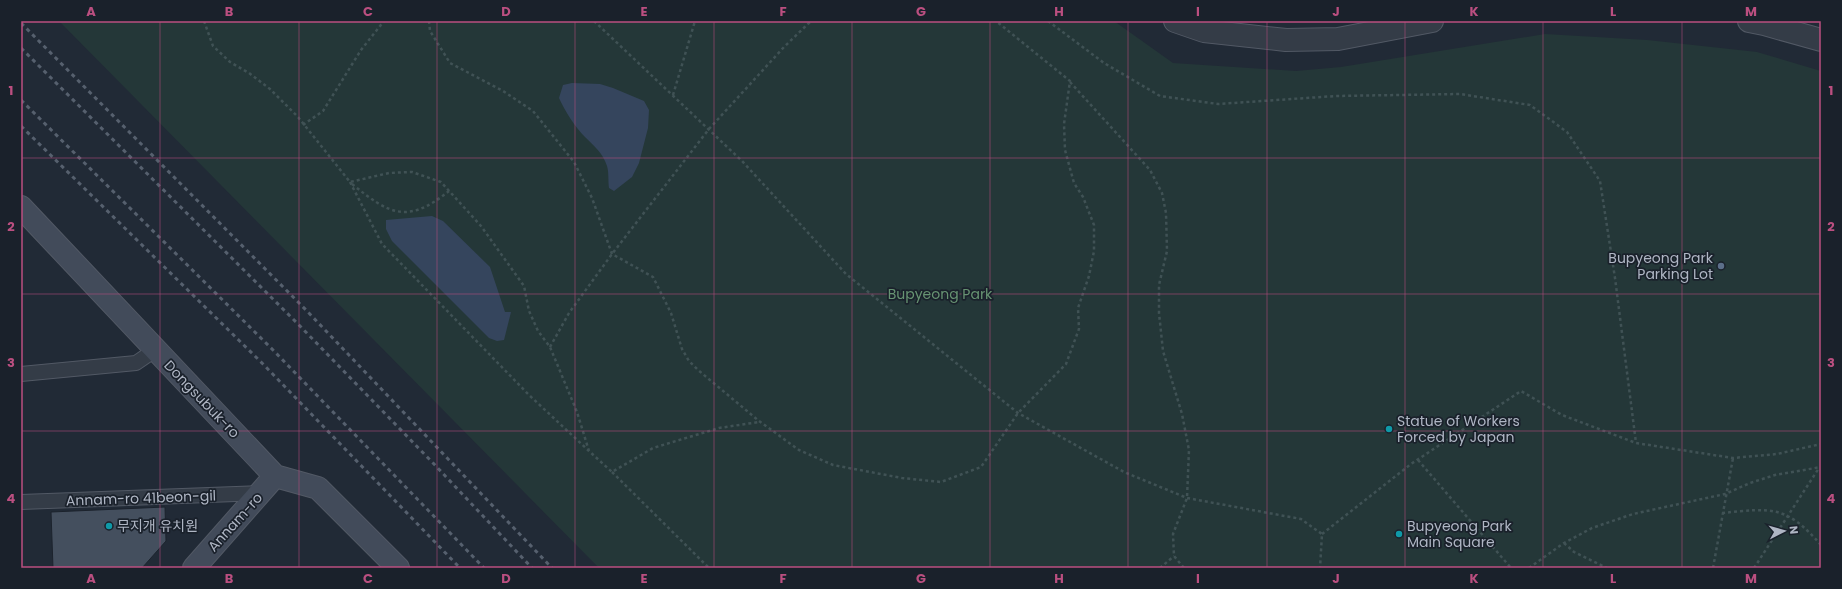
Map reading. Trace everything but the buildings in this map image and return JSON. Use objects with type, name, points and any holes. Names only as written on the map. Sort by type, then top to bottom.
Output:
[{"type":"street","points":[[1175,21],[1204,31],[1286,40],[1338,39],[1432,21]]},
{"type":"street","points":[[1749,21],[1821,40]]},
{"type":"street","name":"Dongsubuk-ro","points":[[21,207],[79,266],[155,350],[275,476]]},
{"type":"street","points":[[275,476],[318,488],[398,568]]},
{"type":"street","name":"Annam-ro","points":[[194,568],[275,476]]},
{"type":"lane","points":[[21,374],[136,363],[155,350]]},
{"type":"lane","name":"Annam-ro 41beon-gil","points":[[21,502],[260,493]]},
{"type":"path","points":[[204,21],[213,46],[230,62],[249,73],[270,89],[298,117],[350,182],[369,198],[388,209],[400,213],[426,207],[435,203],[449,192]]},
{"type":"path","points":[[303,124],[323,111],[362,50],[384,21]]},
{"type":"path","points":[[429,21],[430,31],[450,63],[503,91],[533,111],[574,162],[592,198],[612,254],[653,277],[671,313],[682,348],[689,361],[759,422],[799,450],[833,465],[902,478],[941,482],[981,467],[1018,413],[1066,364],[1079,329],[1078,308],[1094,251],[1094,225],[1083,197],[1074,183],[1065,150],[1064,124],[1070,81]]},
{"type":"path","points":[[594,21],[742,161],[846,274],[1018,413],[1124,472],[1187,498],[1301,519],[1322,534]]},
{"type":"path","points":[[673,96],[695,21]]},
{"type":"path","points":[[550,347],[569,312],[709,129],[811,21]]},
{"type":"path","points":[[996,21],[1070,81],[1150,170],[1162,193],[1166,213],[1167,251],[1160,285],[1159,313],[1163,350],[1182,414],[1189,450],[1187,498],[1173,534],[1174,556],[1184,568]]},
{"type":"path","points":[[1048,21],[1104,63],[1160,96],[1218,104],[1336,96],[1460,94],[1530,105],[1567,132],[1600,181],[1636,443]]},
{"type":"path","points":[[350,182],[389,173],[412,172],[441,182],[481,226],[524,286],[529,311],[538,331],[550,347],[577,412],[589,451]]},
{"type":"path","points":[[350,182],[382,244],[529,395],[612,472],[709,568]]},
{"type":"path","points":[[1320,568],[1322,534],[1418,460],[1521,391],[1562,415],[1636,443],[1732,458],[1777,454],[1821,444]]},
{"type":"path","points":[[612,472],[653,448],[719,428],[759,422]]},
{"type":"path","points":[[1713,568],[1732,458]]},
{"type":"path","points":[[1418,460],[1511,568]]},
{"type":"path","points":[[1529,568],[1564,543],[1592,528],[1633,514],[1725,494],[1750,483],[1775,475],[1820,467]]},
{"type":"path","points":[[1754,568],[1820,467]]},
{"type":"path","points":[[1722,512],[1768,510],[1789,515],[1807,529],[1821,545]]},
{"type":"path","points":[[1564,543],[1574,552],[1607,568]]},
{"type":"path","points":[[1160,568],[1174,556]]},
{"type":"green space","name":"Bupyeong Park","points":[[59,21],[1114,21],[1173,63],[1296,71],[1341,67],[1545,34],[1647,40],[1757,52],[1821,71],[1821,568],[599,568]]},
{"type":"water","points":[[572,83],[600,84],[613,88],[644,101],[649,110],[648,128],[639,163],[632,177],[614,191],[609,188],[608,168],[603,157],[574,124],[559,98],[563,85]]},
{"type":"water","points":[[432,216],[443,221],[490,267],[505,312],[511,312],[504,340],[497,341],[489,338],[392,241],[386,229],[386,220]]},
{"type":"railway","points":[[21,23],[306,310],[552,568]]},
{"type":"railway","points":[[21,48],[298,324],[433,463],[532,568]]},
{"type":"railway","points":[[21,100],[274,351],[484,568]]},
{"type":"railway","points":[[21,126],[263,364],[460,568]]},
{"type":"place","name":"Bupyeong Park Parking Lot","points":[[1721,266]]},
{"type":"place","name":"Statue of Workers Forced by Japan","points":[[1389,429]]},
{"type":"place","name":"무지개 유치원","points":[[109,526]]},
{"type":"place","name":"Bupyeong Park Main Square","points":[[1399,534]]}]
